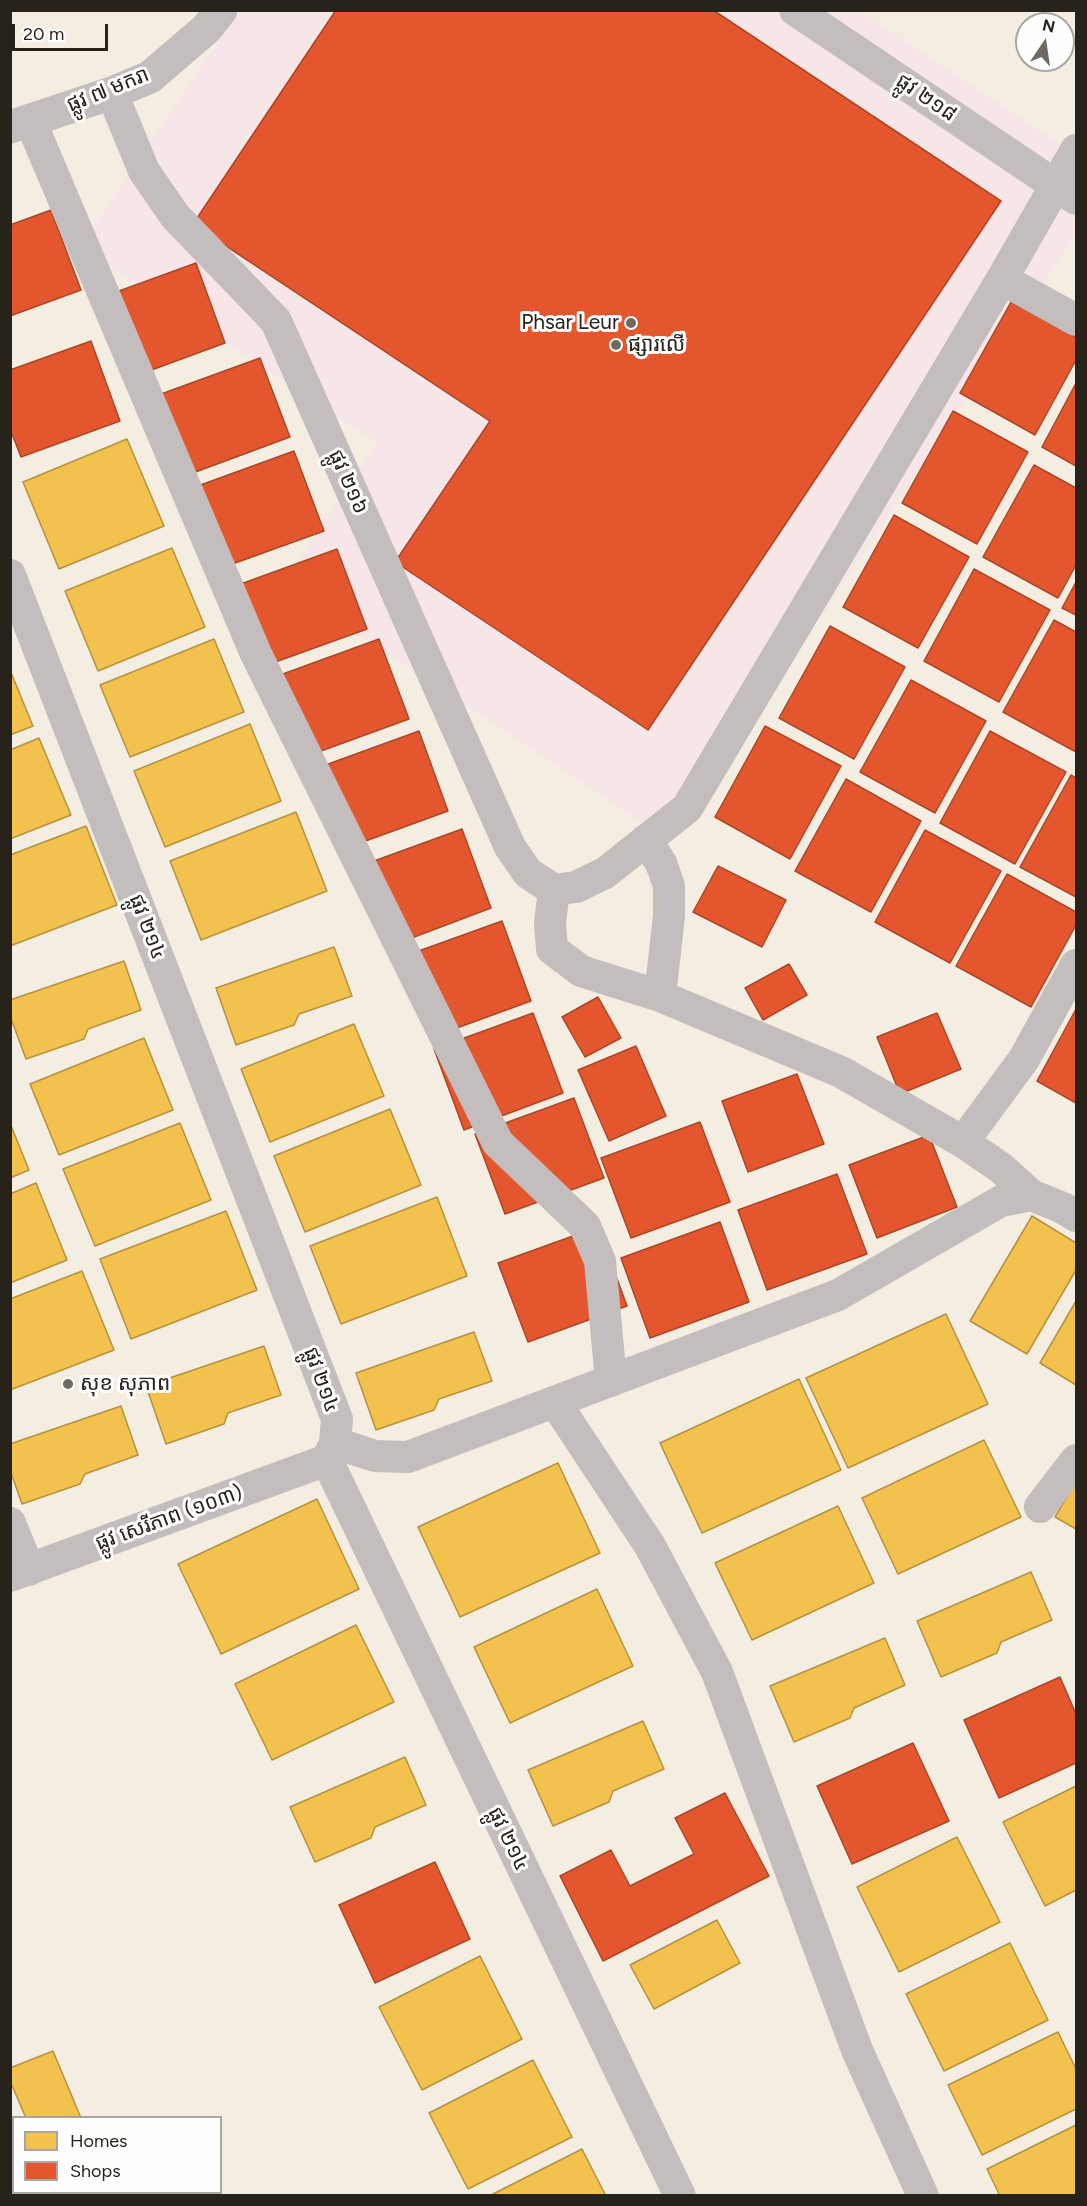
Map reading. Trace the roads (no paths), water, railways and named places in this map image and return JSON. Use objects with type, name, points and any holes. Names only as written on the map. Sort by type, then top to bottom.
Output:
[{"type":"street","name":"ផ្លូវ ៧ មករា","points":[[20,123],[112,93],[150,76],[206,29],[220,10]]},
{"type":"street","name":"ផ្លូវ ២១៨","points":[[795,10],[1067,193]]},
{"type":"street","name":"ផ្លូវ ២១៦","points":[[112,93],[144,171],[175,216],[276,321],[510,847],[528,873],[554,890]]},
{"type":"street","points":[[20,123],[256,654],[498,1143],[585,1226],[600,1261],[610,1381]]},
{"type":"street","points":[[1077,150],[1067,193],[1002,279],[687,807],[605,873],[576,887],[554,890],[550,923],[552,949],[581,971],[660,996],[841,1072],[963,1142],[1000,1168],[1030,1195],[1077,1216]]},
{"type":"street","points":[[1002,279],[1077,320]]},
{"type":"street","name":"ផ្លូវ ២១៤","points":[[10,574],[337,1419],[331,1451],[680,2196]]},
{"type":"street","points":[[646,840],[661,863],[669,886],[669,915],[660,996]]},
{"type":"street","points":[[963,1142],[1024,1059],[1077,965]]},
{"type":"street","points":[[331,1451],[408,1457],[838,1295],[1001,1201],[1030,1195]]},
{"type":"street","points":[[555,1402],[650,1546],[717,1672],[857,2050],[923,2196]]},
{"type":"street","name":"ផ្លូវ សេរីភាព (១០៣)","points":[[20,1573],[331,1451]]},
{"type":"street","points":[[1040,1507],[1077,1460]]},
{"type":"street","points":[[10,1523],[20,1573]]},
{"type":"place","name":"Phsar Leur","points":[[631,323]]},
{"type":"place","name":"ផ្សារលើ","points":[[616,345]]},
{"type":"place","name":"សុខ សុភាព","points":[[68,1384]]}]
